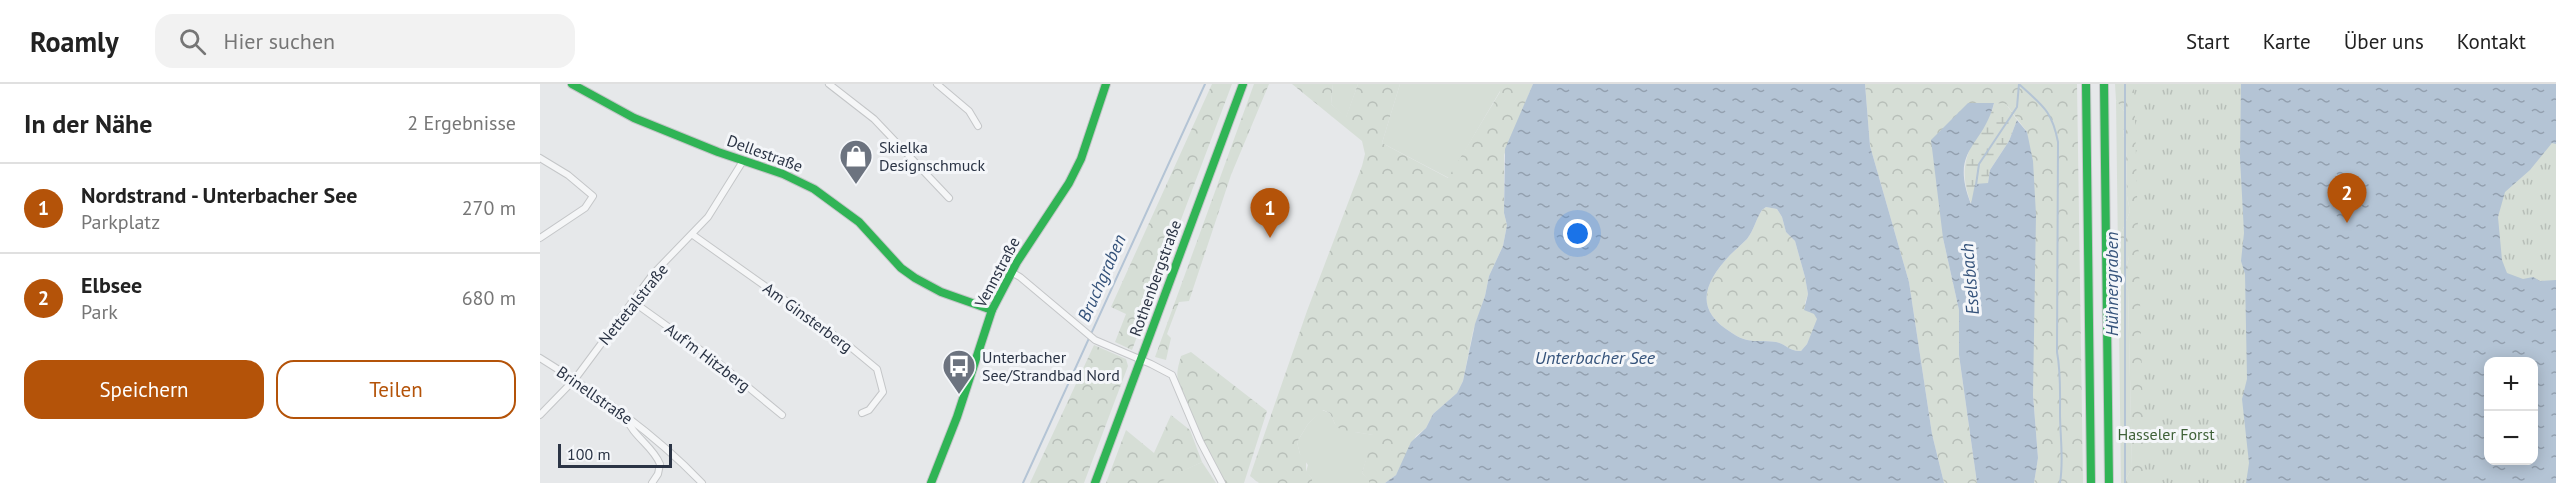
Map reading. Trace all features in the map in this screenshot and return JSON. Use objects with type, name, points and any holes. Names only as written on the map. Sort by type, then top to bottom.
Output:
[{"type":"main road","name":"Dellestraße","points":[[572,84],[634,118],[797,180],[833,202],[862,226],[901,268],[922,283],[992,310]]},
{"type":"main road","name":"Vennstraße","points":[[931,483],[957,417],[992,310],[1011,272],[1069,183],[1081,159],[1106,84]]},
{"type":"main road","name":"Rothenbergstraße","points":[[1095,483],[1244,84]]},
{"type":"main road","points":[[2085,84],[2091,483]]},
{"type":"main road","points":[[2104,84],[2109,483]]},
{"type":"street","points":[[829,84],[874,119],[949,198]]},
{"type":"street","points":[[937,84],[969,111],[978,126]]},
{"type":"street","points":[[540,158],[568,175],[593,196]]},
{"type":"street","name":"Nettetalstraße","points":[[540,415],[575,379],[653,274],[693,235],[719,203],[743,160]]},
{"type":"street","points":[[540,238],[585,208],[599,190]]},
{"type":"street","name":"Am Ginsterberg","points":[[693,235],[848,345],[877,369],[883,392],[869,410],[862,413]]},
{"type":"street","points":[[1011,272],[1095,340],[1172,375],[1200,441],[1222,483]]},
{"type":"street","name":"Auf'm Hitzberg","points":[[632,301],[720,364],[782,415]]},
{"type":"street","name":"Brinellstraße","points":[[540,358],[575,379],[654,437],[702,483]]},
{"type":"street","points":[[624,415],[631,430],[658,460],[659,469],[652,483]]},
{"type":"green space","points":[[1212,84],[1232,84],[1132,350],[1115,342],[1126,314],[1111,307]]},
{"type":"green space","points":[[1254,84],[1269,84],[1231,175],[1189,301],[1179,302],[1167,334],[1171,338],[1166,360],[1155,357]]},
{"type":"green space","points":[[1292,84],[1333,84],[1331,104],[1346,117],[1358,84],[1400,84],[1382,143],[1448,178],[1500,92],[1500,84],[1533,84],[1504,155],[1504,213],[1507,225],[1503,246],[1489,276],[1473,331],[1463,381],[1457,393],[1433,414],[1426,428],[1416,436],[1396,475],[1385,483],[1369,483],[1362,473],[1373,435],[1355,432],[1345,435],[1335,424],[1330,413],[1323,410],[1308,424],[1297,442],[1300,454],[1306,457],[1306,471],[1312,478],[1312,483],[1259,483],[1250,476],[1307,311],[1365,154],[1362,141]]},
{"type":"green space","points":[[1333,84],[1358,84],[1346,118],[1331,104]]},
{"type":"green space","points":[[1400,84],[1500,84],[1500,91],[1449,178],[1382,143]]},
{"type":"green space","points":[[1865,84],[2077,84],[2083,483],[2034,483],[2038,458],[2033,395],[2027,132],[2006,104],[1968,103],[1943,238],[1959,310],[1959,355],[1977,483],[1944,483],[1932,434],[1909,282],[1870,146]]},
{"type":"green space","name":"Hasseler Forst","points":[[2115,84],[2188,84],[2203,483],[2124,483],[2132,467],[2128,290],[2122,282],[2129,257],[2120,246],[2121,234],[2130,211],[2127,196],[2126,143],[2123,135],[2126,114],[2116,100]]},
{"type":"green space","points":[[2134,84],[2556,84],[2556,483],[2145,483]]},
{"type":"green space","points":[[2116,100],[2126,114],[2123,135],[2126,143],[2127,196],[2130,211],[2121,234],[2129,257],[2122,282],[2128,290],[2132,467],[2124,483],[2121,483]]},
{"type":"green space","points":[[1994,103],[2006,104],[2017,120],[2009,141],[1990,170],[1988,183],[1972,206],[1965,178],[1967,156],[1992,111]]},
{"type":"green space","points":[[1766,207],[1777,209],[1786,232],[1795,241],[1808,294],[1805,303],[1809,312],[1815,314],[1818,319],[1807,344],[1801,351],[1776,342],[1738,337],[1720,324],[1708,306],[1709,286],[1714,276],[1730,255],[1747,239],[1760,213]]},
{"type":"green space","points":[[1094,345],[1126,359],[1128,366],[1084,483],[1030,483]]},
{"type":"green space","points":[[1191,352],[1267,411],[1244,483],[1225,483],[1211,461],[1191,419],[1177,374],[1181,356]]},
{"type":"green space","points":[[1322,410],[1330,413],[1335,424],[1355,432],[1374,435],[1362,473],[1370,481],[1369,483],[1312,483],[1312,478],[1306,472],[1308,465],[1300,454],[1297,442],[1308,424]]},
{"type":"green space","points":[[1171,415],[1190,430],[1202,462],[1158,483],[1106,483],[1126,430],[1154,453]]},
{"type":"green space","points":[[1202,462],[1216,483],[1158,483],[1158,482]]},
{"type":"water","name":"Unterbacher See","points":[[1533,84],[1865,84],[1870,146],[1909,282],[1932,434],[1944,483],[1385,483],[1396,475],[1411,442],[1426,428],[1433,414],[1457,393],[1463,381],[1475,324],[1489,276],[1503,246],[1507,225],[1504,213],[1505,149]],"holes":[[[1766,207],[1777,209],[1786,232],[1795,241],[1805,277],[1808,294],[1804,310],[1814,314],[1817,319],[1807,344],[1801,351],[1776,342],[1738,337],[1720,324],[1708,306],[1709,286],[1721,266],[1747,239],[1762,210]]]},
{"type":"water","points":[[2241,84],[2556,84],[2556,144],[2552,143],[2530,170],[2505,192],[2498,217],[2502,260],[2507,273],[2523,279],[2533,277],[2540,281],[2556,280],[2556,483],[2246,483],[2249,463],[2242,399],[2247,379],[2245,274],[2241,261],[2244,233],[2240,158]]},
{"type":"water","points":[[1968,103],[1994,103],[1983,130],[1966,159],[1965,185],[1971,204],[1975,184],[1988,183],[1990,170],[2009,141],[2017,120],[2027,132],[2033,161],[2036,215],[2033,395],[2038,458],[2034,483],[1977,483],[1959,355],[1959,310],[1943,238],[1931,140]]},
{"type":"waterway","name":"Bruchgraben","points":[[1023,483],[1205,84]]},
{"type":"waterway","name":"Eselsbach","points":[[1976,185],[1979,164],[2017,107],[2019,84]]},
{"type":"waterway","name":"Hühnergraben","points":[[2125,84],[2125,483]]},
{"type":"waterway","points":[[2020,85],[2045,110],[2053,123],[2058,142],[2057,352],[2060,375],[2062,457],[2060,483]]},
{"type":"traffic: fast","points":[[572,84],[634,118],[718,152],[783,174],[814,189],[859,222],[901,268],[915,278],[941,292],[992,310]]},
{"type":"traffic: fast","points":[[931,483],[957,417],[992,310],[1017,262],[1069,183],[1081,159],[1106,84]]},
{"type":"traffic: fast","points":[[1095,483],[1243,84]]},
{"type":"traffic: fast","points":[[2086,84],[2091,483]]},
{"type":"traffic: fast","points":[[2104,84],[2109,483]]},
{"type":"place","name":"Skielka Designschmuck","points":[[856,185]]},
{"type":"place","name":"Elbsee","points":[[2347,223]]},
{"type":"place","name":"Nordstrand - Unterbacher See","points":[[1270,238]]},
{"type":"place","name":"Unterbacher See/Strandbad Nord","points":[[959,395]]}]
